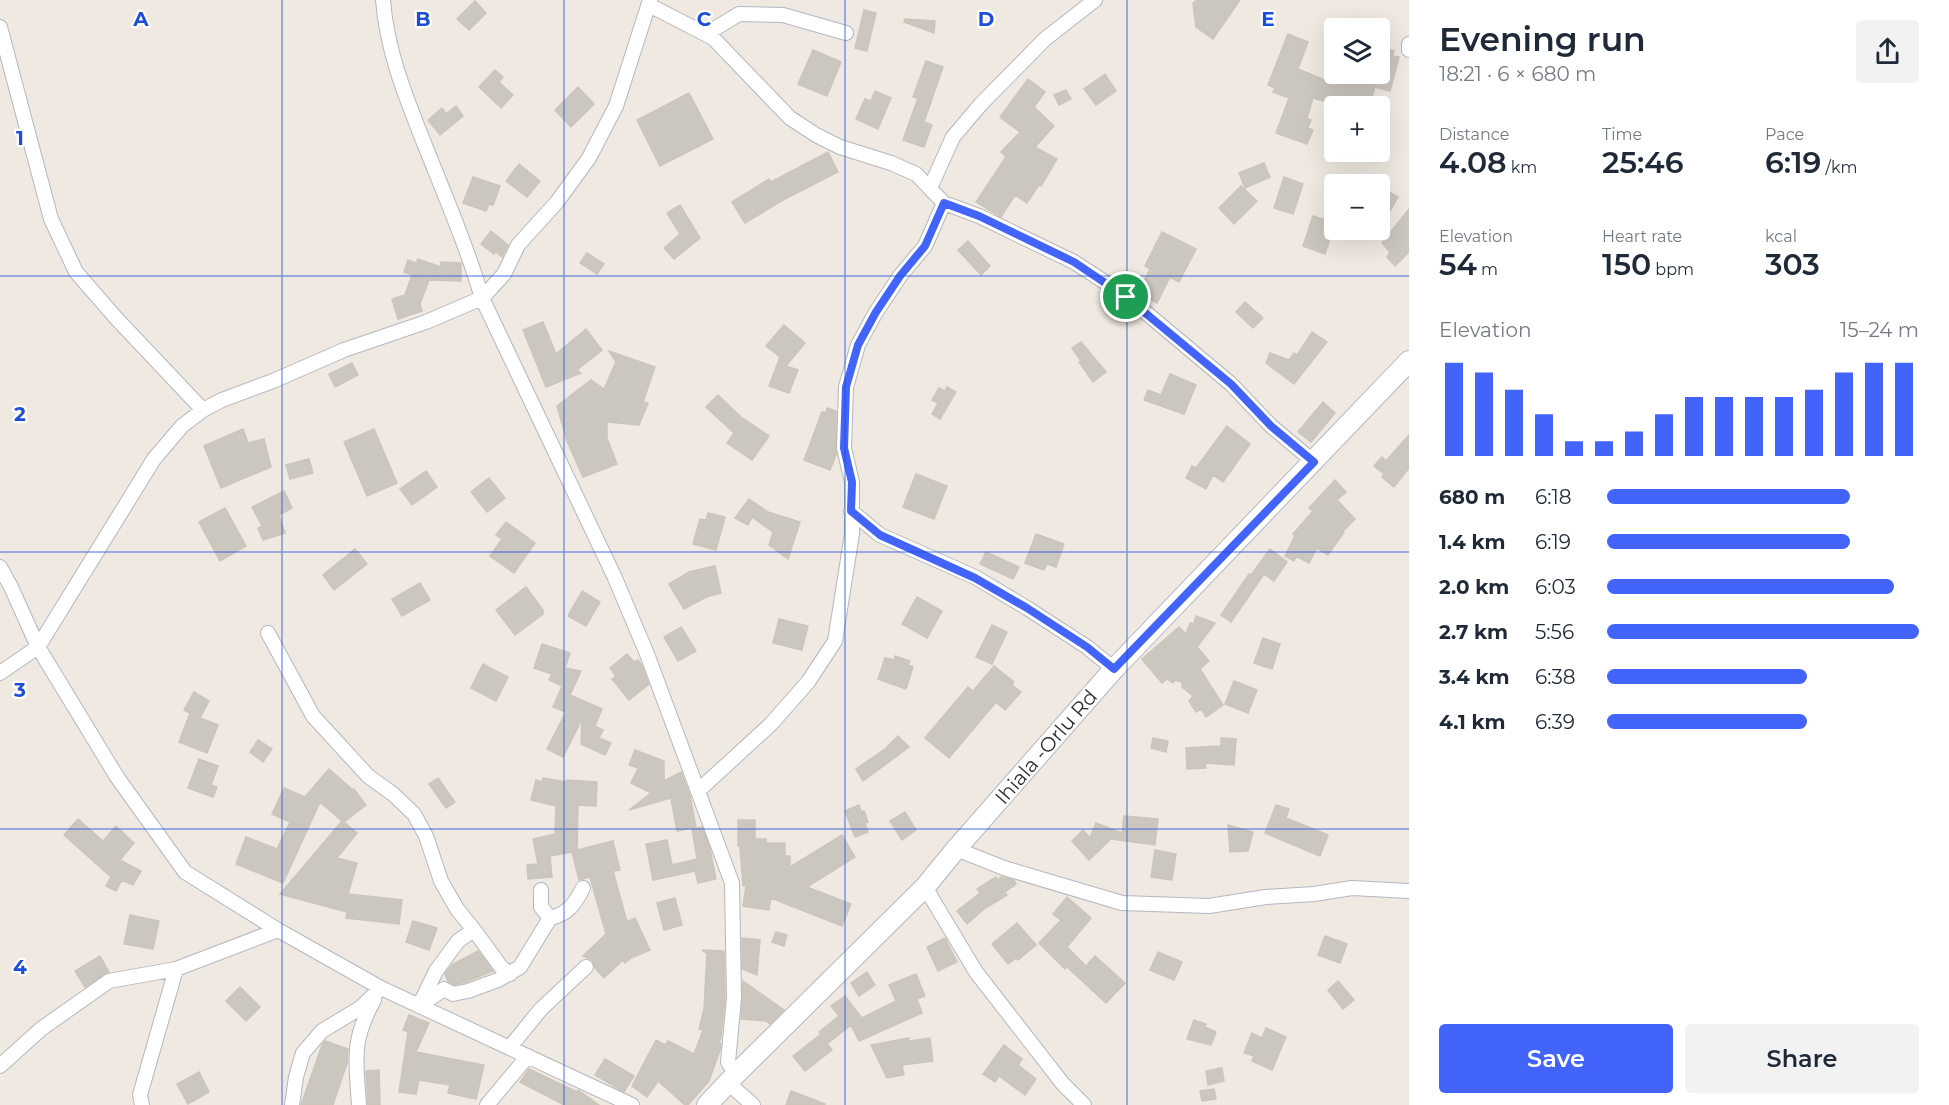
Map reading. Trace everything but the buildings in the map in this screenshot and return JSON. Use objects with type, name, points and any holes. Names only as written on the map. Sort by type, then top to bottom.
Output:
[{"type":"main road","name":"Ihiala -Orlu Rd","points":[[707,1105],[925,887],[1114,669],[1409,362]]},
{"type":"street","points":[[383,0],[385,25],[405,96],[469,254],[482,298],[615,578],[647,654],[732,883],[734,998],[728,1062],[732,1078],[753,1105]]},
{"type":"street","points":[[930,188],[953,137],[981,104],[1045,39],[1095,0]]},
{"type":"street","points":[[0,673],[38,647],[154,459],[182,426],[222,399],[273,381],[344,350],[426,322],[482,298],[504,274],[518,245],[557,202],[589,158],[616,106],[650,3],[713,38],[790,118],[816,135],[840,147],[891,163],[916,174],[944,203],[979,216],[1074,262],[1126,297],[1231,384],[1271,426],[1314,462]]},
{"type":"street","points":[[706,34],[739,14],[783,15],[846,33]]},
{"type":"street","points":[[0,27],[15,75],[51,219],[76,272],[203,410]]},
{"type":"street","points":[[1409,44],[1409,50]]},
{"type":"street","points":[[699,790],[771,724],[808,682],[835,640],[852,534],[852,482],[844,448],[846,387],[858,345],[900,276],[925,246],[944,203]]},
{"type":"street","points":[[851,511],[880,535],[975,578],[1027,608],[1078,641],[1114,669]]},
{"type":"street","points":[[0,567],[38,647],[117,777],[185,872],[278,930],[381,988],[632,1105]]},
{"type":"street","points":[[268,633],[313,716],[368,776],[393,794],[414,814],[426,836],[441,881],[458,909],[501,967],[510,974]]},
{"type":"street","points":[[956,849],[1004,868],[1122,903],[1209,906],[1266,897],[1314,894],[1352,888],[1409,891]]},
{"type":"street","points":[[925,887],[976,972],[1063,1084],[1084,1105]]},
{"type":"street","points":[[419,1006],[444,989],[453,994],[468,992],[510,974],[520,967],[550,918],[569,910],[583,888]]},
{"type":"street","points":[[541,890],[541,907],[550,918]]},
{"type":"street","points":[[0,1066],[41,1029],[109,981],[176,969],[278,930]]},
{"type":"street","points":[[419,1006],[436,971],[458,941],[474,930]]},
{"type":"street","points":[[510,1047],[541,1009],[586,967]]},
{"type":"street","points":[[142,1105],[140,1095],[176,969]]},
{"type":"street","points":[[292,1105],[296,1077],[303,1053],[322,1031],[360,1008],[381,988]]},
{"type":"street","points":[[359,1105],[357,1041],[363,1019],[381,988]]},
{"type":"street","points":[[487,1105],[528,1056]]},
{"type":"route","points":[[944,203],[979,216],[1074,262],[1126,297],[1231,384],[1271,426],[1314,462],[1114,669],[1062,629],[975,578],[880,535],[851,511],[852,482],[844,448],[846,387],[858,345],[900,276],[925,246],[944,203]]}]
